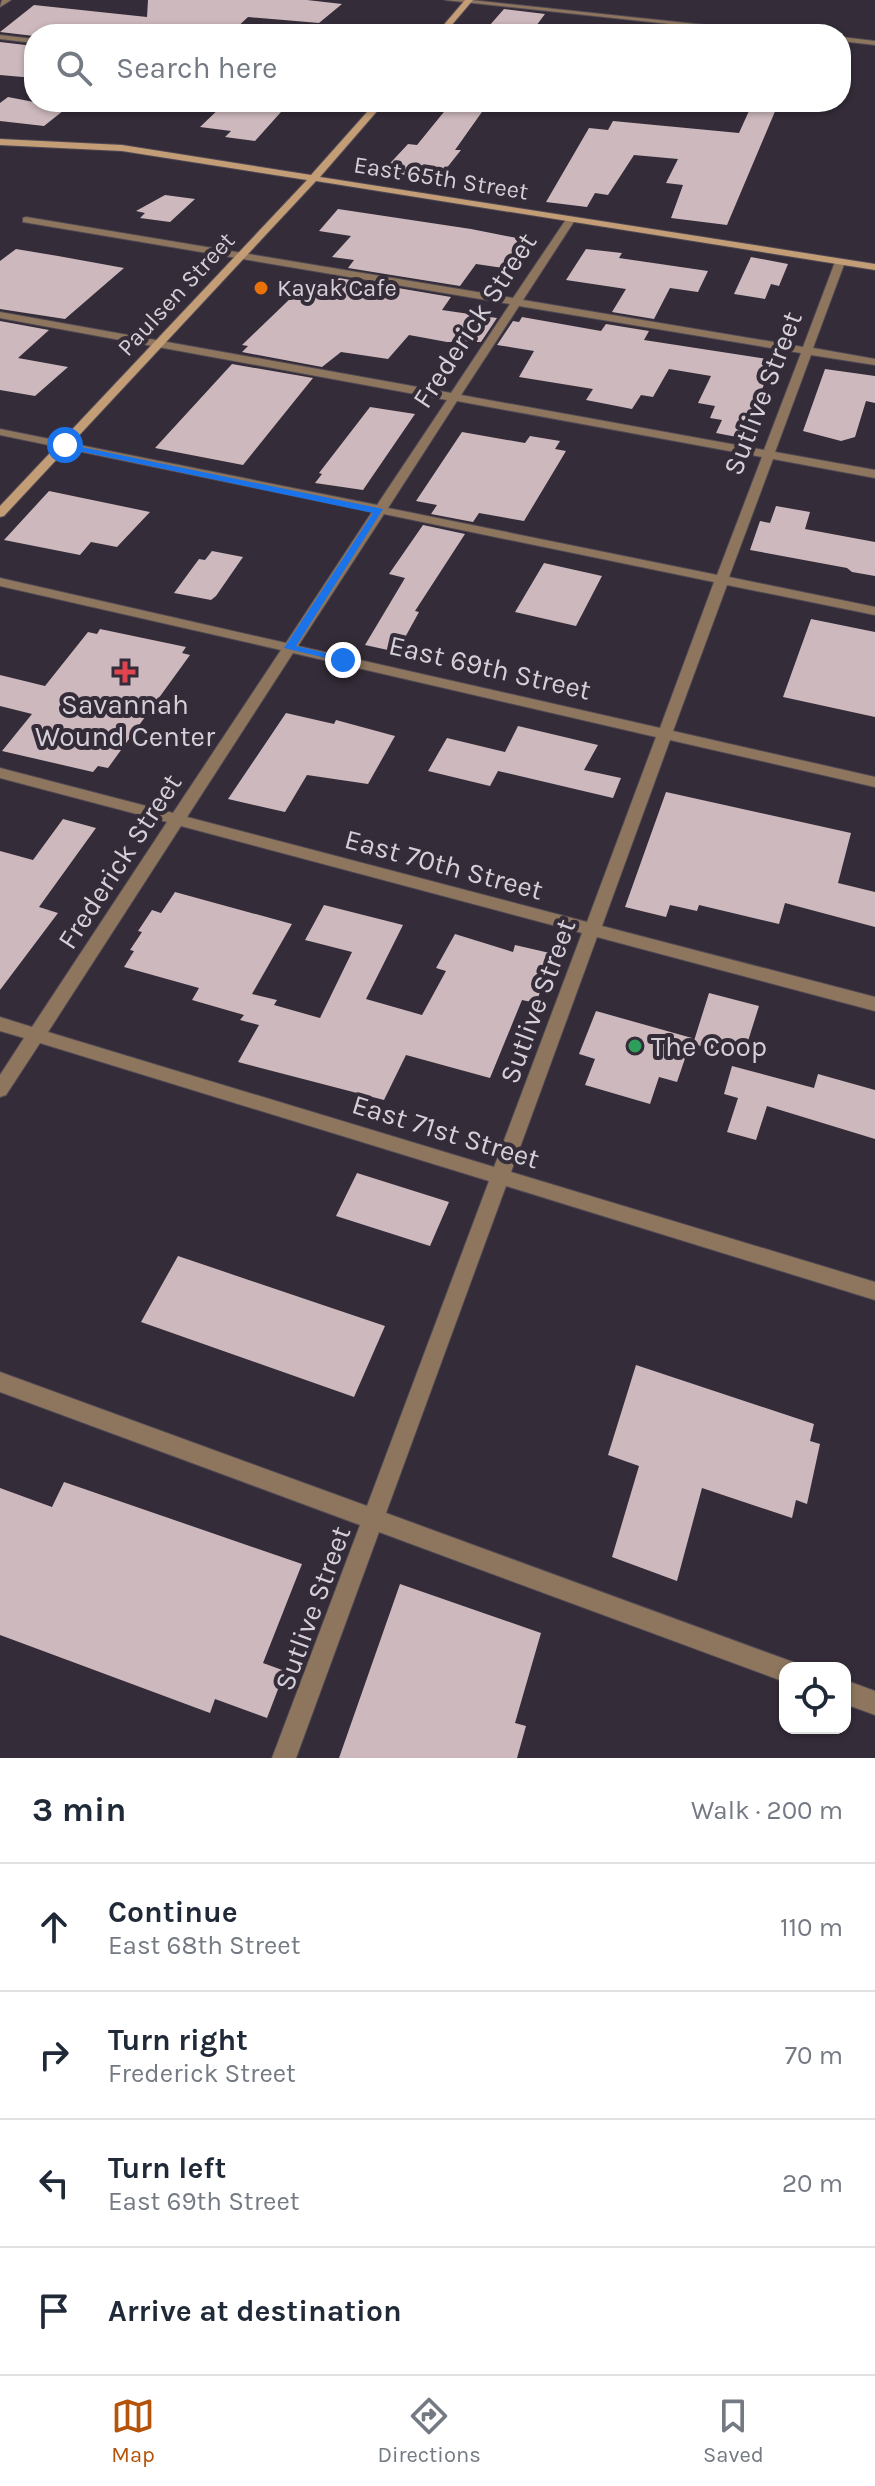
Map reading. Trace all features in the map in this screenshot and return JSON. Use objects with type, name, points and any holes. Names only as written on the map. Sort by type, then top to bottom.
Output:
[{"type":"street","points":[[0,5],[7,0]]},
{"type":"street","points":[[449,0],[690,24]]},
{"type":"street","points":[[448,24],[468,1]]},
{"type":"street","points":[[0,37],[24,40]]},
{"type":"street","points":[[851,40],[875,43]]},
{"type":"street","name":"Paulsen Street","points":[[0,513],[243,256],[372,112]]},
{"type":"street","name":"East 65th Street","points":[[0,142],[122,148],[875,267]]},
{"type":"street","points":[[26,220],[875,362]]},
{"type":"street","name":"Frederick Street","points":[[0,1090],[570,220]]},
{"type":"street","name":"Sutlive Street","points":[[284,1758],[840,262]]},
{"type":"street","points":[[0,315],[875,474]]},
{"type":"street","points":[[0,432],[379,512],[875,611]]},
{"type":"street","name":"East 69th Street","points":[[0,582],[875,782]]},
{"type":"street","name":"East 70th Street","points":[[0,773],[875,1004]]},
{"type":"street","name":"East 71st Street","points":[[0,1024],[875,1291]]},
{"type":"street","points":[[0,1382],[779,1668]]},
{"type":"street","points":[[851,1694],[875,1703]]},
{"type":"building","points":[[148,0],[307,0],[342,4],[319,23],[248,17],[240,24],[24,24],[24,35],[0,32],[34,5],[147,17]]},
{"type":"building","points":[[504,9],[545,14],[538,24],[491,24]]},
{"type":"building","points":[[0,42],[24,45],[24,77],[0,75]]},
{"type":"building","points":[[8,97],[24,100],[24,112],[62,112],[44,126],[0,121],[0,103]]},
{"type":"building","points":[[216,112],[281,112],[255,141],[225,137],[231,131],[200,127]]},
{"type":"building","points":[[444,112],[482,112],[455,150],[461,150],[438,179],[382,172],[408,144],[417,145]]},
{"type":"building","points":[[748,112],[775,112],[727,225],[671,218],[683,185],[666,183],[678,159],[634,155],[608,195],[595,193],[587,207],[546,202],[589,128],[608,130],[613,121],[739,133]]},
{"type":"building","points":[[165,195],[195,199],[170,222],[140,218],[145,213],[136,211]]},
{"type":"building","points":[[338,209],[537,242],[516,270],[476,264],[460,286],[348,268],[354,260],[332,257],[351,236],[319,231]]},
{"type":"building","points":[[16,249],[124,268],[65,319],[0,309],[0,261]]},
{"type":"building","points":[[586,249],[622,253],[619,258],[708,271],[698,292],[670,288],[654,319],[612,312],[626,289],[566,280]]},
{"type":"building","points":[[751,257],[788,264],[779,286],[771,284],[765,299],[734,294]]},
{"type":"building","points":[[339,278],[451,297],[442,310],[497,318],[481,342],[447,342],[409,335],[388,359],[341,352],[322,367],[242,352],[248,346],[242,345],[295,294],[322,298]]},
{"type":"building","points":[[522,317],[601,331],[606,324],[649,331],[644,340],[774,360],[742,438],[716,433],[722,420],[710,418],[715,406],[698,403],[711,376],[669,369],[653,397],[641,395],[632,409],[586,400],[593,389],[519,377],[534,351],[497,345],[513,321],[519,322]]},
{"type":"building","points":[[0,321],[49,330],[18,358],[68,367],[35,396],[0,390]]},
{"type":"building","points":[[232,364],[313,378],[243,465],[155,448]]},
{"type":"building","points":[[825,369],[875,376],[875,403],[866,401],[855,437],[841,441],[803,431]]},
{"type":"building","points":[[370,407],[415,414],[363,490],[315,483],[322,474],[319,473]]},
{"type":"building","points":[[462,432],[525,443],[530,436],[560,441],[555,449],[566,451],[524,521],[479,513],[473,522],[431,514],[437,505],[416,501]]},
{"type":"building","points":[[49,491],[150,512],[117,547],[91,542],[80,555],[4,540]]},
{"type":"building","points":[[776,506],[810,512],[805,529],[875,542],[875,576],[750,550],[760,521],[770,523]]},
{"type":"building","points":[[423,525],[465,534],[415,611],[419,612],[397,652],[365,645],[405,578],[389,574]]},
{"type":"building","points":[[212,551],[243,557],[216,596],[211,600],[174,593],[199,559],[205,560]]},
{"type":"building","points":[[544,563],[602,576],[576,626],[515,612]]},
{"type":"building","points":[[811,619],[875,632],[875,717],[783,697]]},
{"type":"building","points":[[100,629],[186,647],[182,653],[190,655],[108,768],[98,766],[93,772],[2,751],[32,714],[0,706],[0,675],[45,686],[88,632],[97,634]]},
{"type":"building","points":[[286,713],[334,724],[336,720],[395,736],[368,784],[307,775],[285,812],[228,799]]},
{"type":"building","points":[[518,726],[598,745],[584,770],[621,778],[613,798],[498,771],[490,786],[428,771],[447,738],[505,752]]},
{"type":"building","points":[[666,792],[851,833],[838,883],[875,892],[875,927],[785,903],[779,924],[699,905],[697,911],[670,905],[666,917],[625,907]]},
{"type":"building","points":[[63,819],[96,828],[39,907],[58,913],[0,990],[0,851],[33,860]]},
{"type":"building","points":[[175,892],[292,924],[252,994],[277,1000],[274,1005],[320,1018],[352,952],[305,940],[324,905],[403,925],[366,999],[422,1015],[446,971],[436,968],[455,934],[513,952],[515,945],[554,954],[536,1003],[522,1000],[490,1078],[406,1055],[384,1100],[238,1062],[259,1025],[240,1020],[244,1015],[192,1000],[199,988],[124,967],[134,951],[130,950],[142,932],[138,931],[152,910],[161,913]]},
{"type":"building","points":[[709,993],[759,1006],[743,1057],[693,1044]]},
{"type":"building","name":"The Coop","points":[[596,1011],[692,1038],[677,1082],[659,1077],[650,1104],[585,1085],[595,1059],[579,1054]]},
{"type":"building","points":[[732,1066],[814,1088],[818,1074],[875,1090],[875,1139],[767,1106],[756,1140],[727,1132],[738,1098],[724,1094]]},
{"type":"building","points":[[357,1173],[449,1202],[430,1246],[336,1216]]},
{"type":"building","points":[[178,1256],[385,1326],[354,1397],[141,1322]]},
{"type":"building","points":[[636,1365],[814,1424],[810,1441],[820,1444],[807,1504],[796,1500],[792,1518],[702,1488],[677,1581],[612,1557],[639,1466],[608,1455]]},
{"type":"building","points":[[64,1482],[302,1564],[263,1663],[285,1671],[267,1718],[215,1699],[210,1713],[0,1635],[0,1488],[52,1507]]},
{"type":"building","points":[[400,1584],[541,1633],[515,1723],[526,1726],[517,1758],[339,1758]]},
{"type":"place","name":"Kayak Cafe","points":[[261,288]]},
{"type":"place","name":"Savannah Wound Center","points":[[125,672]]},
{"type":"place","name":"The Coop","points":[[635,1046]]},
{"type":"route","points":[[65,445],[379,512],[290,648],[343,660]]}]
